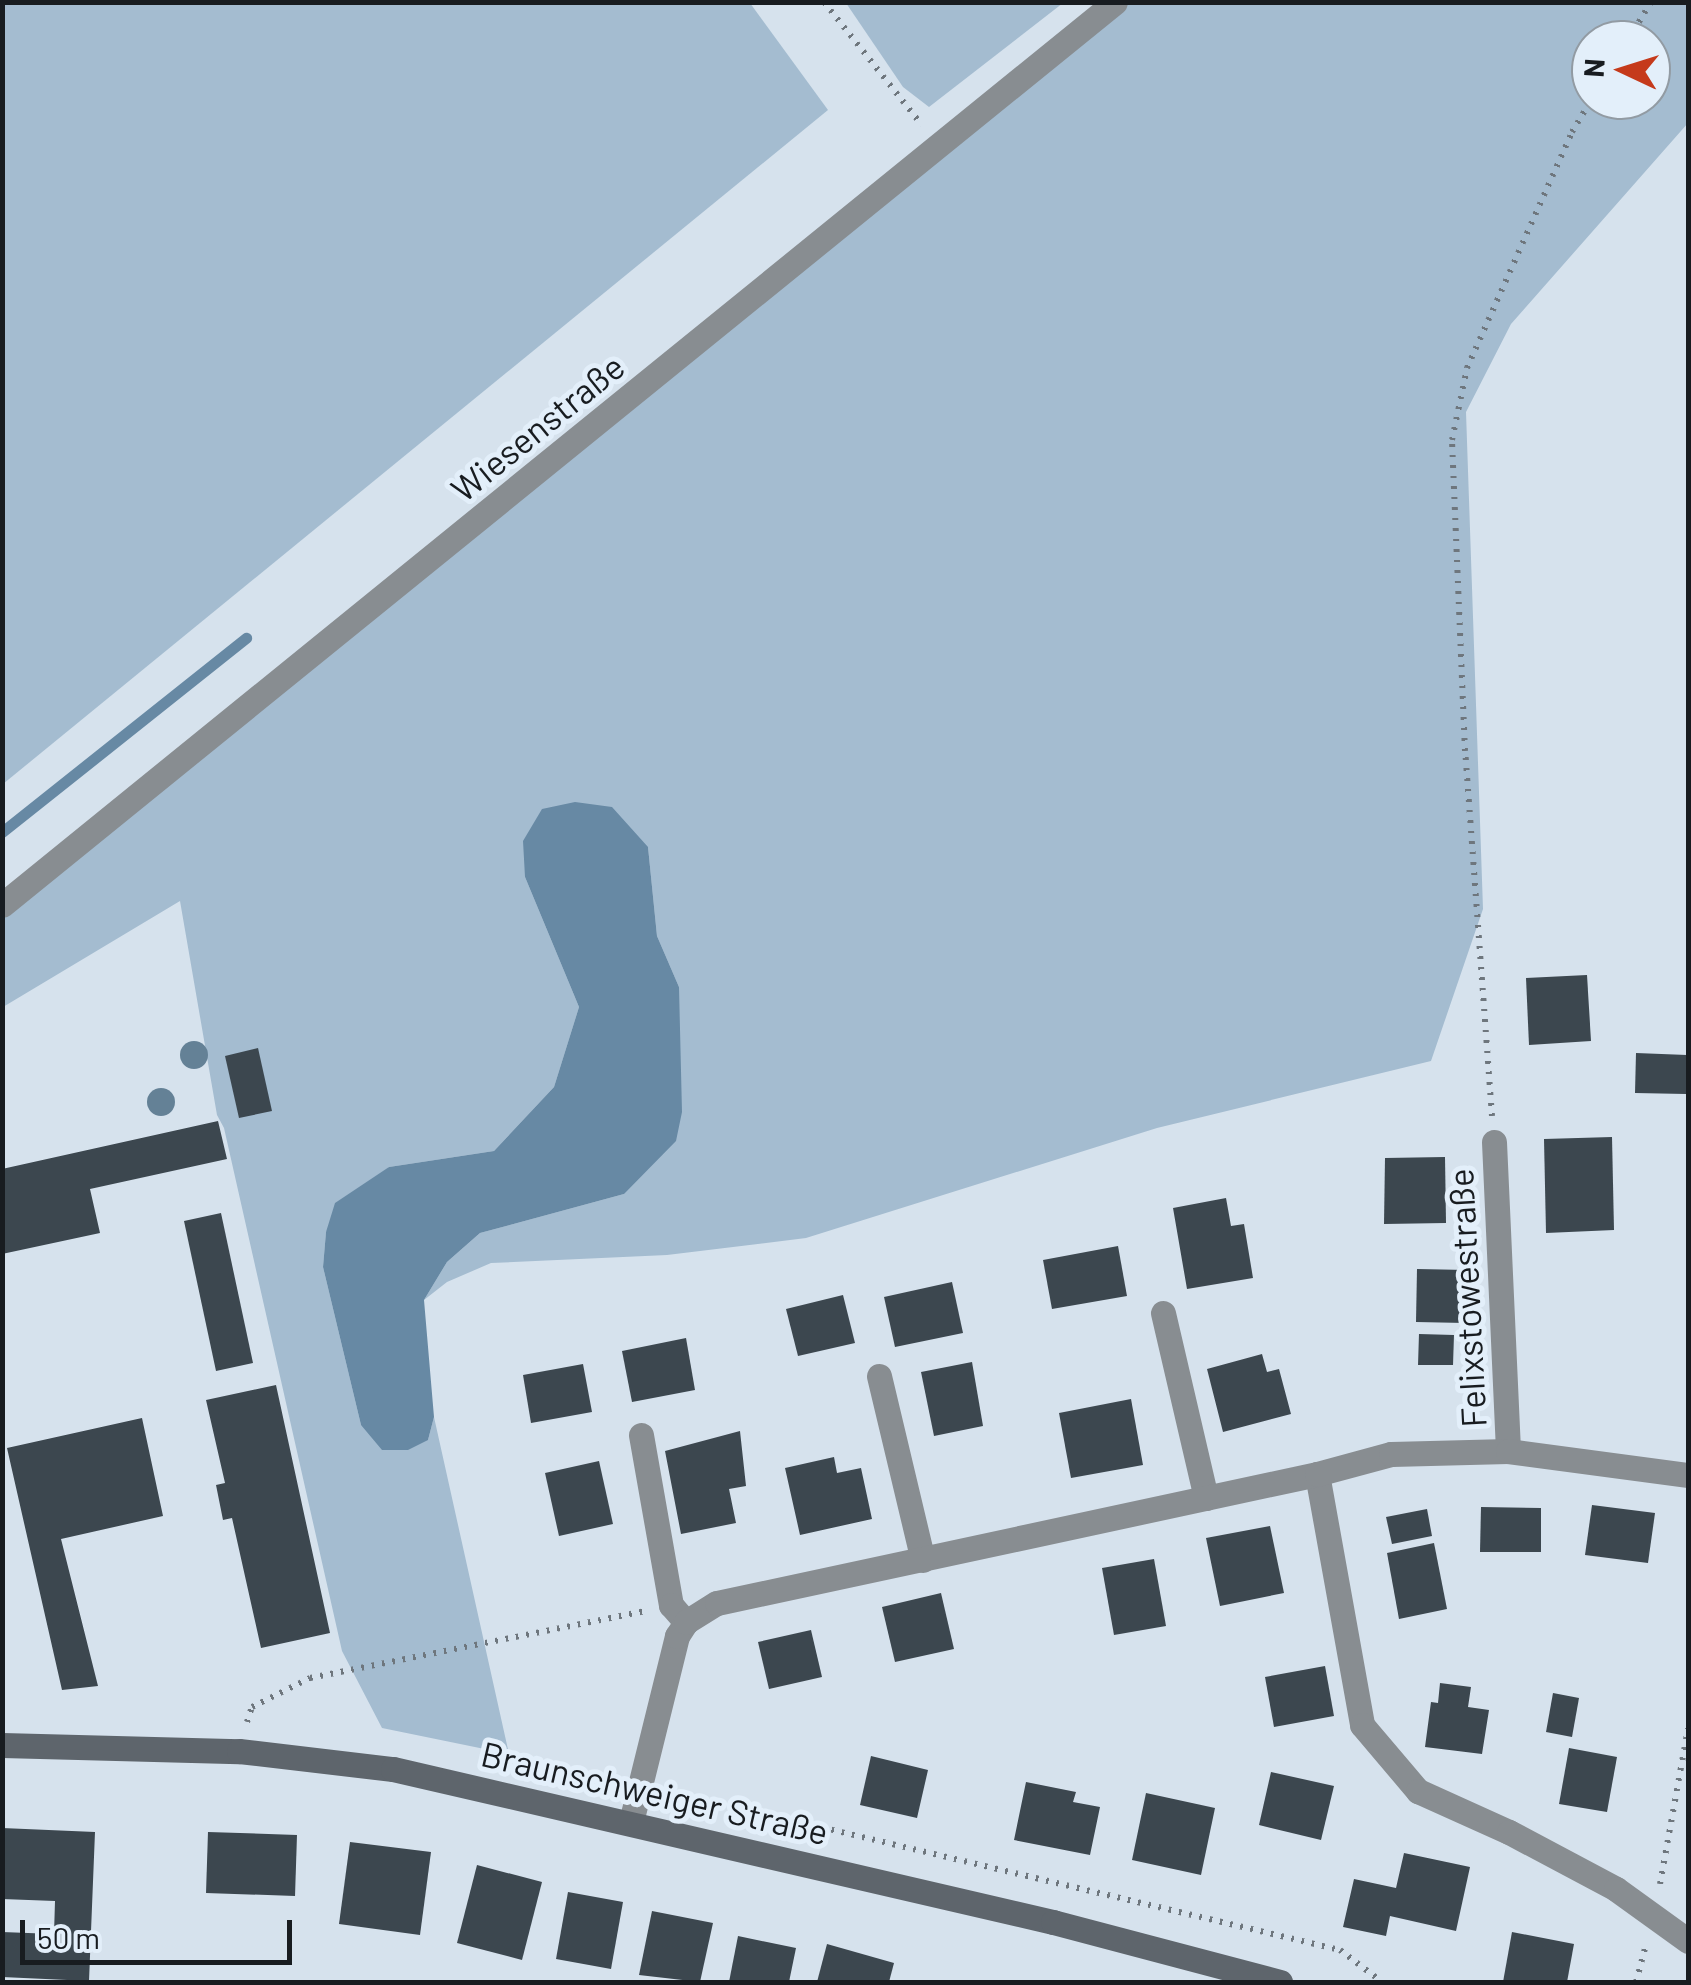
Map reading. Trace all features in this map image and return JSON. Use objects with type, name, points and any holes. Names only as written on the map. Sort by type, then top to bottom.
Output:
[{"type":"main road","name":"Braunschweiger Straße","points":[[2,1744],[239,1751],[393,1768],[1034,1918],[1280,1982]]},
{"type":"street","name":"Wiesenstraße","points":[[2,905],[1115,2]]},
{"type":"street","name":"Felixstowestraße","points":[[1494,1142],[1508,1451]]},
{"type":"street","points":[[1163,1313],[1206,1498]]},
{"type":"street","points":[[879,1376],[923,1560]]},
{"type":"street","points":[[631,1822],[679,1614],[641,1435]]},
{"type":"street","name":"Felixstowestraße","points":[[679,1614],[1317,1474],[1392,1454],[1508,1451],[1688,1475]]},
{"type":"street","points":[[1317,1474],[1362,1724],[1418,1791],[1509,1832],[1616,1889],[1688,1941]]},
{"type":"path","points":[[824,2],[938,146]]},
{"type":"path","points":[[1494,1142],[1466,752],[1452,440],[1467,368],[1579,120]]},
{"type":"path","points":[[239,1751],[252,1707],[310,1678],[679,1614]]},
{"type":"path","points":[[1636,1982],[1654,1916],[1688,1728]]},
{"type":"path","points":[[639,1785],[1340,1950],[1382,1982]]},
{"type":"shaded area","points":[[3,2],[750,3],[828,110],[3,784]]},
{"type":"shaded area","points":[[846,3],[1063,3],[929,107],[903,87]]},
{"type":"shaded area","points":[[1125,3],[1688,3],[1688,123],[1511,324],[1466,412],[1483,909],[1431,1061],[1157,1128],[806,1238],[667,1255],[491,1263],[447,1282],[424,1300],[447,1262],[480,1233],[624,1194],[679,987],[657,936],[648,847],[525,877],[579,1007],[554,1087],[494,1151],[389,1167],[326,1232],[323,1267],[361,1425],[428,1440],[434,1417],[509,1754],[382,1728],[342,1651],[224,1128],[217,1115],[180,901],[3,1007],[3,913]]},
{"type":"shaded area","points":[[575,802],[612,807],[648,847],[657,936],[679,987],[682,1112],[676,1141],[624,1194],[480,1233],[447,1262],[424,1300],[434,1417],[428,1440],[408,1450],[382,1450],[361,1425],[323,1267],[326,1232],[335,1203],[389,1167],[494,1151],[554,1087],[579,1007],[525,877],[523,841],[542,809]]},
{"type":"building","points":[[1587,975],[1591,1041],[1529,1045],[1526,978]]},
{"type":"building","points":[[258,1048],[272,1111],[239,1118],[225,1056]]},
{"type":"building","points":[[1636,1053],[1687,1055],[1686,1094],[1635,1093]]},
{"type":"building","points":[[218,1121],[227,1159],[90,1189],[100,1233],[2,1254],[2,1169]]},
{"type":"building","points":[[1612,1137],[1614,1230],[1546,1233],[1544,1139]]},
{"type":"building","points":[[1445,1157],[1446,1223],[1384,1224],[1385,1158]]},
{"type":"building","points":[[1226,1198],[1231,1226],[1244,1224],[1253,1278],[1187,1289],[1173,1208]]},
{"type":"building","points":[[221,1213],[253,1363],[216,1371],[184,1221]]},
{"type":"building","points":[[1118,1246],[1127,1296],[1052,1309],[1043,1260]]},
{"type":"building","points":[[1417,1269],[1467,1270],[1465,1323],[1416,1322]]},
{"type":"building","points":[[952,1282],[963,1333],[895,1347],[884,1297]]},
{"type":"building","points":[[843,1295],[855,1343],[798,1356],[786,1309]]},
{"type":"building","points":[[1419,1334],[1454,1335],[1453,1365],[1418,1365]]},
{"type":"building","points":[[686,1338],[695,1390],[632,1402],[622,1351]]},
{"type":"building","points":[[1262,1354],[1267,1372],[1279,1369],[1291,1414],[1223,1432],[1207,1369]]},
{"type":"building","points":[[972,1362],[983,1426],[934,1436],[921,1372]]},
{"type":"building","points":[[583,1364],[592,1412],[531,1423],[523,1375]]},
{"type":"building","points":[[276,1385],[330,1633],[261,1648],[232,1518],[223,1520],[216,1485],[225,1483],[206,1400]]},
{"type":"building","points":[[1131,1399],[1143,1465],[1071,1478],[1059,1413]]},
{"type":"building","points":[[142,1418],[163,1516],[61,1539],[98,1686],[62,1690],[7,1448]]},
{"type":"building","points":[[740,1431],[746,1486],[729,1489],[736,1523],[681,1534],[665,1451]]},
{"type":"building","points":[[834,1457],[837,1473],[861,1468],[872,1519],[800,1535],[785,1468]]},
{"type":"building","points":[[599,1461],[613,1524],[559,1536],[545,1473]]},
{"type":"building","points":[[1592,1505],[1655,1513],[1648,1563],[1585,1555]]},
{"type":"building","points":[[1481,1507],[1541,1508],[1541,1552],[1480,1552]]},
{"type":"building","points":[[1427,1509],[1432,1536],[1392,1544],[1386,1517]]},
{"type":"building","points":[[1270,1526],[1284,1593],[1220,1606],[1206,1538]]},
{"type":"building","points":[[1434,1543],[1447,1609],[1399,1619],[1387,1553]]},
{"type":"building","points":[[1154,1559],[1166,1626],[1114,1635],[1102,1568]]},
{"type":"building","points":[[941,1593],[954,1649],[895,1662],[882,1607]]},
{"type":"building","points":[[811,1630],[822,1677],[769,1689],[758,1642]]},
{"type":"building","points":[[1325,1666],[1334,1716],[1274,1727],[1265,1677]]},
{"type":"building","points":[[1440,1683],[1471,1687],[1468,1707],[1489,1710],[1482,1754],[1425,1747],[1431,1702],[1438,1703]]},
{"type":"building","points":[[1553,1693],[1579,1698],[1572,1737],[1546,1732]]},
{"type":"building","points":[[1569,1748],[1617,1757],[1607,1812],[1559,1804]]},
{"type":"building","points":[[871,1756],[928,1770],[917,1818],[860,1805]]},
{"type":"building","points":[[1271,1772],[1334,1786],[1321,1840],[1259,1825]]},
{"type":"building","points":[[1026,1782],[1076,1792],[1073,1802],[1100,1807],[1090,1855],[1014,1840]]},
{"type":"building","points":[[1146,1793],[1215,1808],[1201,1875],[1132,1860]]},
{"type":"building","points":[[2,1828],[95,1832],[89,1981],[2,1977],[2,1932],[54,1934],[55,1901],[2,1899]]},
{"type":"building","points":[[208,1832],[297,1835],[295,1896],[206,1893]]},
{"type":"building","points":[[350,1842],[431,1852],[420,1935],[339,1924]]},
{"type":"building","points":[[1404,1853],[1470,1867],[1456,1931],[1390,1916],[1386,1936],[1343,1927],[1354,1879],[1396,1888]]},
{"type":"building","points":[[477,1865],[542,1882],[522,1960],[457,1943]]},
{"type":"building","points":[[568,1892],[623,1902],[611,1969],[556,1959]]},
{"type":"building","points":[[652,1911],[713,1923],[700,1982],[639,1975]]},
{"type":"building","points":[[1512,1932],[1574,1944],[1567,1982],[1503,1982]]},
{"type":"building","points":[[738,1936],[796,1948],[789,1982],[729,1982]]},
{"type":"building","points":[[827,1944],[894,1963],[889,1982],[817,1982]]},
{"type":"waterway","points":[[2,832],[246,638]]}]
